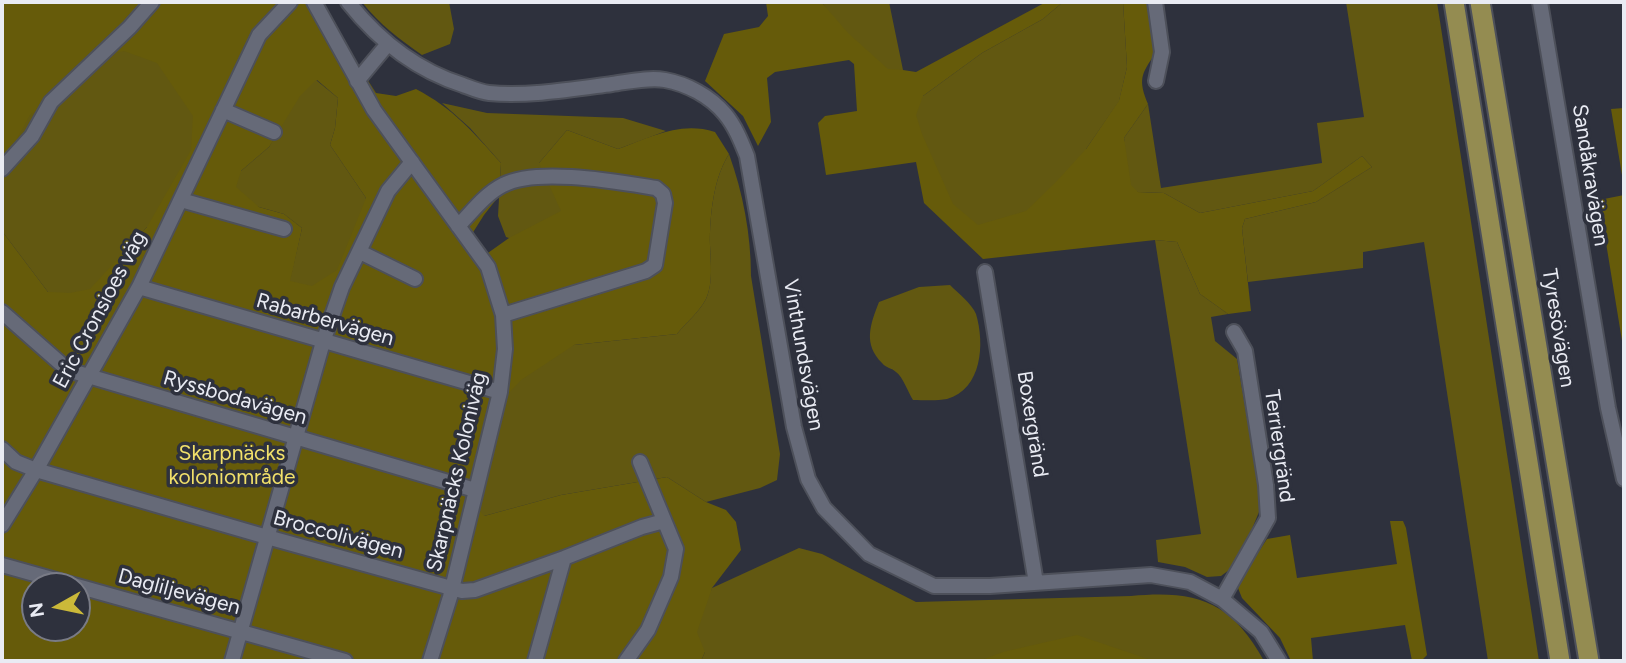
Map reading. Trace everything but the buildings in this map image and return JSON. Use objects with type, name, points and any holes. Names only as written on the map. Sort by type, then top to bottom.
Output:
[{"type":"main road","points":[[1454,2],[1560,661]]},
{"type":"main road","name":"Tyresövägen","points":[[1480,2],[1589,661]]},
{"type":"street","points":[[2,169],[32,136],[51,102],[130,27],[152,2]]},
{"type":"street","name":"Eric Cronsioes väg","points":[[2,525],[139,287],[259,35],[290,2]]},
{"type":"street","name":"Skarpnäcks Koloniväg","points":[[314,2],[374,110],[488,267],[503,315],[505,349],[500,392],[451,589],[430,661]]},
{"type":"street","name":"Vinthundsvägen","points":[[348,2],[366,25],[387,45],[412,62],[442,78],[487,93],[552,91],[663,80],[685,86],[712,101],[726,114],[747,156],[794,427],[808,479],[824,508],[869,554],[934,586],[1037,583],[1151,575],[1189,582],[1222,599],[1261,632],[1279,661]]},
{"type":"street","points":[[1155,2],[1162,52],[1156,81]]},
{"type":"street","name":"Sandåkravägen","points":[[1540,2],[1618,429],[1624,479]]},
{"type":"street","points":[[357,80],[387,45]]},
{"type":"street","points":[[223,110],[274,132]]},
{"type":"street","points":[[232,661],[323,342],[342,287],[388,191],[412,162]]},
{"type":"street","points":[[458,226],[485,198],[502,185],[517,180],[600,178],[656,188],[663,194],[665,203],[655,265],[646,271],[503,315]]},
{"type":"street","points":[[181,200],[284,229]]},
{"type":"street","points":[[360,251],[415,279]]},
{"type":"street","name":"Boxergränd","points":[[985,272],[1037,583]]},
{"type":"street","name":"Rabarbervägen","points":[[139,287],[500,392]]},
{"type":"street","name":"Ryssbodavägen","points":[[2,312],[68,370],[475,490]]},
{"type":"street","name":"Terriergränd","points":[[1222,599],[1268,518],[1266,485],[1245,351],[1234,332]]},
{"type":"street","name":"Broccolivägen","points":[[2,449],[16,462],[36,470],[451,589],[475,590],[664,521]]},
{"type":"street","points":[[626,661],[648,630],[671,577],[676,549],[639,462]]},
{"type":"street","points":[[535,661],[564,558]]},
{"type":"street","name":"Dagliljevägen","points":[[2,565],[345,661]]},
{"type":"green space","name":"Skarpnäcks koloniområde","points":[[2,2],[323,2],[346,46],[376,93],[396,96],[416,89],[452,113],[501,163],[499,196],[472,234],[485,255],[509,238],[539,163],[567,130],[618,149],[678,129],[715,132],[729,154],[720,172],[713,202],[710,284],[706,299],[677,334],[574,345],[484,516],[561,495],[667,477],[706,502],[726,510],[736,522],[741,550],[712,588],[705,652],[701,661],[2,661],[2,231],[48,292],[147,227],[2,167]],"holes":[[[317,80],[338,98],[330,145],[366,198],[291,280],[302,228],[284,214],[259,207],[241,171],[269,147]]]},
{"type":"green space","points":[[766,2],[823,4],[903,70],[916,72],[1046,2],[1063,2],[1043,19],[982,53],[923,96],[1086,149],[1119,100],[1127,67],[1123,2],[1147,2],[1155,54],[1142,78],[1148,104],[1124,138],[1138,192],[1164,193],[1200,213],[1313,191],[1362,156],[1372,167],[1316,202],[1245,219],[1242,228],[1251,311],[1228,314],[1200,294],[1177,242],[1155,240],[983,259],[924,203],[916,162],[826,175],[818,123],[825,116],[857,111],[854,64],[849,60],[775,72],[767,78],[771,122],[758,146],[743,116],[705,81],[724,34],[759,27],[768,16]]},
{"type":"green space","points":[[1624,108],[1624,187],[1611,109]]},
{"type":"green space","points":[[1624,195],[1624,353],[1599,200]]},
{"type":"green space","points":[[1390,521],[1403,521],[1406,528],[1427,655],[1421,661],[1412,661],[1405,625],[1311,638],[1313,661],[1291,661],[1280,638],[1242,598],[1238,588],[1241,578],[1267,539],[1290,535],[1297,578],[1397,564]]},
{"type":"green space","points":[[1061,618],[1188,661],[931,661]]},
{"type":"shaded area","points":[[362,2],[449,2],[454,29],[450,44],[422,55],[390,31]]},
{"type":"shaded area","points":[[804,2],[889,2],[903,70],[888,69],[848,33],[823,4]]},
{"type":"shaded area","points":[[1063,2],[1123,2],[1127,67],[1119,101],[1086,149],[1026,211],[978,225],[953,204],[922,134],[916,115],[923,96],[982,53],[1043,19]]},
{"type":"shaded area","points":[[1346,2],[1437,2],[1539,661],[1488,661],[1424,242],[1363,252],[1363,268],[1248,282],[1242,228],[1245,219],[1316,202],[1372,167],[1362,156],[1313,191],[1200,213],[1164,193],[1138,192],[1131,185],[1124,138],[1148,104],[1161,188],[1322,163],[1317,123],[1364,117]]},
{"type":"shaded area","points":[[124,51],[157,63],[193,116],[191,150],[147,227],[90,289],[70,293],[48,292],[2,231],[2,167],[30,115],[59,95],[108,54]]},
{"type":"shaded area","points":[[316,80],[338,98],[330,145],[366,198],[337,270],[312,286],[290,281],[302,228],[284,214],[259,207],[236,187],[241,171],[269,147],[300,96]]},
{"type":"shaded area","points":[[442,103],[487,113],[623,118],[666,131],[618,149],[567,130],[539,163],[561,211],[509,238],[506,237],[498,216],[501,163],[470,128]]},
{"type":"shaded area","points":[[729,154],[748,229],[751,276],[780,454],[777,480],[760,488],[706,502],[667,477],[561,495],[484,516],[478,509],[509,393],[521,380],[574,345],[677,334],[706,299],[710,283],[713,202],[720,172]]},
{"type":"shaded area","points":[[1155,240],[1177,242],[1200,294],[1228,314],[1211,317],[1215,341],[1237,359],[1259,488],[1259,512],[1229,570],[1221,576],[1207,577],[1185,567],[1158,562],[1156,540],[1201,534]]},
{"type":"shaded area","points":[[950,285],[976,314],[980,339],[978,364],[968,386],[959,394],[943,400],[913,400],[899,374],[884,365],[872,349],[870,334],[873,319],[879,302],[919,287]]},
{"type":"shaded area","points":[[799,548],[822,554],[916,602],[1154,595],[1193,598],[1225,612],[1252,641],[1264,661],[1154,661],[1077,635],[1003,652],[979,661],[701,661],[705,652],[697,632],[712,588]]}]
